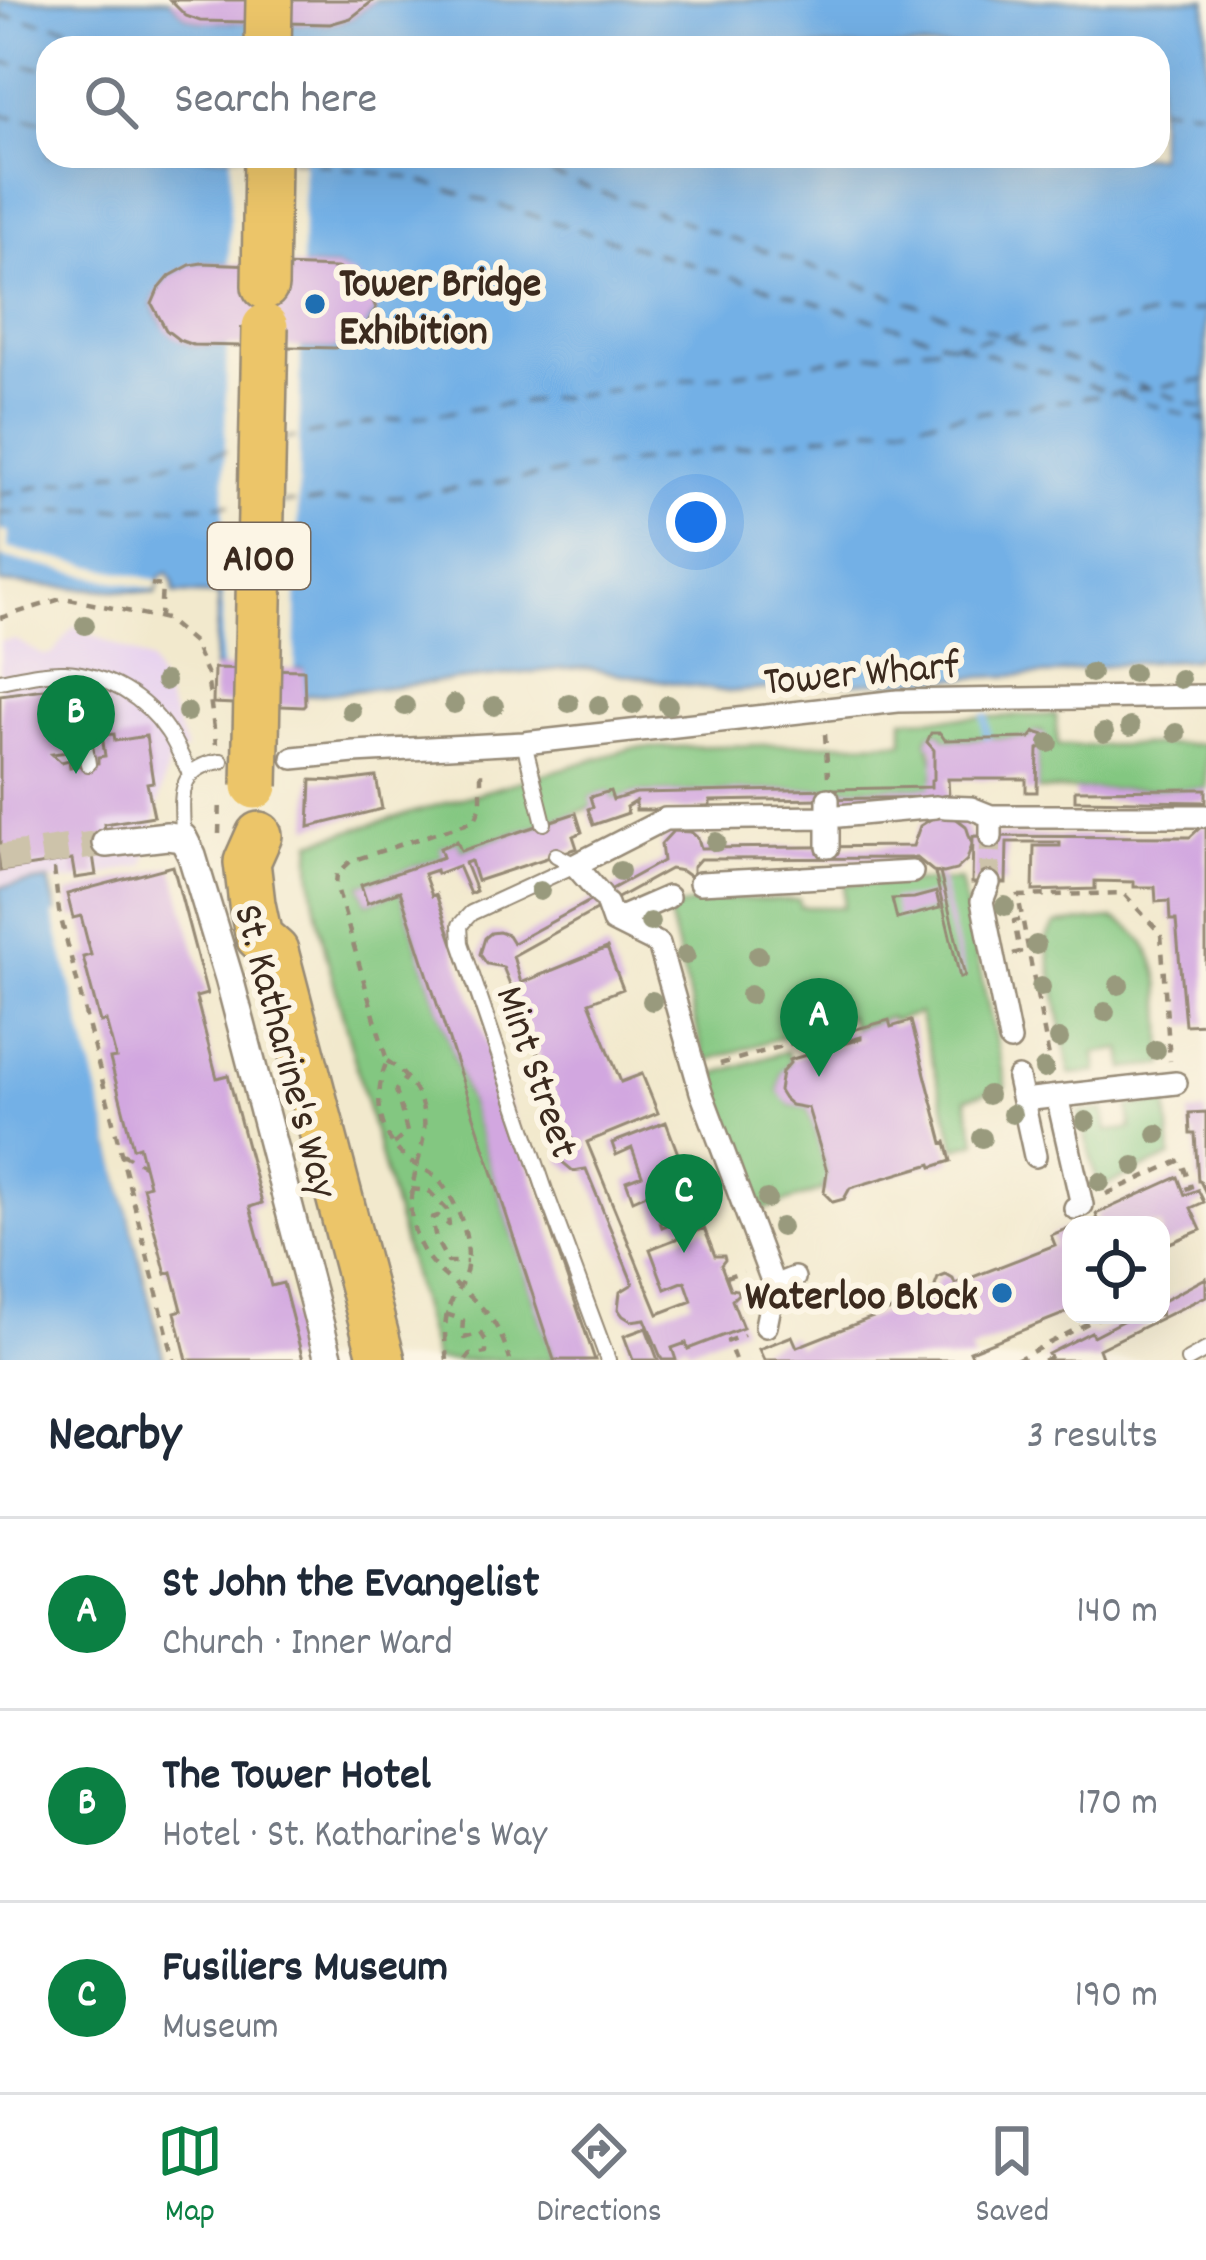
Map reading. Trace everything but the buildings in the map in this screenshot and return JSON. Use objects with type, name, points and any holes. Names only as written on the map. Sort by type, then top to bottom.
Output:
[{"type":"highway","points":[[268,36],[269,1]]},
{"type":"highway","name":"A100","points":[[267,168],[265,306],[228,774],[259,937],[275,951],[382,1360]]},
{"type":"street","name":"Tower Wharf","points":[[293,758],[524,743],[898,701],[1206,696]]},
{"type":"street","points":[[766,1326],[784,1282],[695,1070],[659,944],[607,907],[566,860],[665,819],[828,802],[971,808],[991,826],[1071,807],[1195,811]]},
{"type":"street","points":[[828,802],[828,860]]},
{"type":"street","points":[[106,843],[183,838]]},
{"type":"street","name":"St. Katharine's Way","points":[[183,838],[229,978],[329,1360]]},
{"type":"street","points":[[700,883],[800,878],[828,860],[912,872]]},
{"type":"street","points":[[989,883],[982,901],[1010,1040]]},
{"type":"street","points":[[607,907],[668,897]]},
{"type":"street","points":[[1035,1156],[1020,1089],[1057,1096],[1174,1084]]},
{"type":"street","points":[[1057,1096],[1079,1206]]},
{"type":"lane","points":[[0,680],[62,671],[96,677],[127,691],[168,731],[190,773]]},
{"type":"lane","points":[[73,674],[88,764]]},
{"type":"lane","points":[[524,743],[544,823]]},
{"type":"lane","points":[[183,838],[182,796],[190,773],[203,764],[228,774]]},
{"type":"lane","name":"Mint Street","points":[[566,860],[471,913],[460,925],[461,943],[608,1360]]},
{"type":"lane","points":[[1188,1360],[1206,1350]]},
{"type":"path","points":[[151,584],[162,586],[160,617]]},
{"type":"path","points":[[0,618],[64,598],[166,619],[193,643],[207,675],[239,835]]},
{"type":"path","points":[[827,743],[828,802]]},
{"type":"path","points":[[447,1360],[446,1314],[465,1276],[466,1236],[452,1198],[434,1176],[394,1144],[383,1126],[379,1087],[387,1061],[336,884],[337,874],[351,861],[475,820],[481,806],[482,755]]},
{"type":"path","points":[[54,869],[58,911],[174,1360]]},
{"type":"path","points":[[1057,1096],[1018,896],[1123,893],[1161,934],[1174,1084]]},
{"type":"path","points":[[1012,954],[1020,952],[1014,921],[1023,919]]},
{"type":"path","points":[[695,1070],[824,1034]]},
{"type":"path","points":[[387,1061],[406,1077],[426,1121],[411,1189],[410,1209],[419,1245],[441,1275],[488,1315],[510,1360]]},
{"type":"path","points":[[396,1090],[406,1077]]},
{"type":"path","points":[[379,1087],[396,1090]]},
{"type":"path","points":[[396,1090],[407,1132]]},
{"type":"path","points":[[407,1132],[425,1139]]},
{"type":"path","points":[[394,1144],[407,1132]]},
{"type":"path","points":[[121,1154],[144,1165]]},
{"type":"path","points":[[1079,1206],[1180,1160],[1191,1187],[1184,1190]]},
{"type":"path","points":[[429,1191],[434,1176]]},
{"type":"path","points":[[411,1189],[429,1191],[447,1210],[449,1225],[438,1216],[432,1222],[448,1262]]},
{"type":"path","points":[[448,1262],[467,1262]]},
{"type":"path","points":[[441,1275],[448,1262]]},
{"type":"path","points":[[446,1314],[464,1320],[464,1338],[481,1333],[493,1322]]},
{"type":"path","points":[[1016,1360],[1086,1324]]},
{"type":"path","points":[[735,1360],[728,1342],[766,1326]]},
{"type":"path","points":[[466,1360],[488,1351],[481,1333]]},
{"type":"shaded area","points":[[74,626],[151,661],[187,750],[169,758],[145,865],[77,881],[0,887],[0,641],[16,640],[43,655],[53,654]]},
{"type":"green space","points":[[1056,715],[1058,746],[1206,744],[1206,789],[1037,790],[1038,749],[1047,741],[1042,732],[1030,738],[945,740],[935,732],[927,741],[934,763],[931,787],[636,793],[613,800],[610,791],[591,797],[593,807],[461,851],[457,842],[441,848],[443,857],[361,885],[367,903],[400,891],[554,1360],[435,1360],[326,953],[313,884],[312,842],[633,748],[903,742],[903,719]]},
{"type":"green space","points":[[960,880],[1006,1087],[966,1098],[977,1142],[956,1148],[919,1013],[854,1028],[849,1016],[705,1061],[668,911],[707,899],[799,900],[800,907],[843,907],[845,884]]},
{"type":"green space","points":[[1113,919],[1132,930],[1154,962],[1162,1003],[1164,1065],[1125,1069],[1122,1049],[1095,1053],[1097,1072],[1070,1074],[1046,939],[1056,924]]},
{"type":"green space","points":[[787,1051],[790,1063],[782,1072],[779,1091],[791,1105],[808,1108],[828,1178],[822,1190],[763,1210],[707,1076]]},
{"type":"green space","points":[[1167,1102],[1171,1157],[1099,1188],[1079,1112],[1104,1110],[1107,1131],[1131,1129],[1129,1106]]},
{"type":"water","points":[[0,0],[170,0],[186,16],[200,21],[330,24],[351,18],[374,0],[1206,0],[1206,646],[1195,659],[1053,674],[728,692],[585,668],[303,696],[303,670],[214,668],[219,595],[174,593],[168,573],[160,577],[156,593],[0,583]],"holes":[[[203,263],[337,268],[361,284],[376,308],[360,333],[334,348],[193,345],[168,330],[152,304],[172,276]]]},
{"type":"water","points":[[49,880],[164,1360],[0,1360],[0,887]]},
{"type":"pier","points":[[231,168],[304,168],[302,271],[229,269]]},
{"type":"pier","points":[[227,341],[301,342],[295,676],[221,674]]},
{"type":"pier","points":[[0,531],[9,532],[8,548],[158,580],[156,590],[0,557]]},
{"type":"pier","points":[[63,912],[170,1360],[166,1360],[53,914]]},
{"type":"waterway","points":[[985,717],[987,739]]},
{"type":"ferry route","points":[[0,16],[128,36]]},
{"type":"ferry route","points":[[0,62],[36,67]]},
{"type":"ferry route","points":[[1170,108],[1206,109]]},
{"type":"ferry route","points":[[0,115],[36,120]]},
{"type":"ferry route","points":[[346,168],[410,178],[949,343]]},
{"type":"ferry route","points":[[534,168],[1001,335]]},
{"type":"ferry route","points":[[281,440],[371,423],[1206,309]]},
{"type":"ferry route","points":[[1010,339],[1206,409]]},
{"type":"ferry route","points":[[958,345],[1110,392]]},
{"type":"ferry route","points":[[280,503],[373,500],[1206,380]]},
{"type":"ferry route","points":[[1119,395],[1206,421]]},
{"type":"ferry route","points":[[0,494],[242,448]]},
{"type":"ferry route","points":[[0,513],[241,504]]},
{"type":"tunnel","points":[[989,883],[991,837]]},
{"type":"tunnel","points":[[0,858],[106,843]]},
{"type":"place","name":"Tower Bridge Exhibition","points":[[315,304]]},
{"type":"place","name":"The Tower Hotel","points":[[76,774]]},
{"type":"place","name":"St John the Evangelist","points":[[819,1077]]},
{"type":"place","name":"Fusiliers Museum","points":[[684,1253]]},
{"type":"place","name":"Waterloo Block","points":[[1002,1293]]}]
